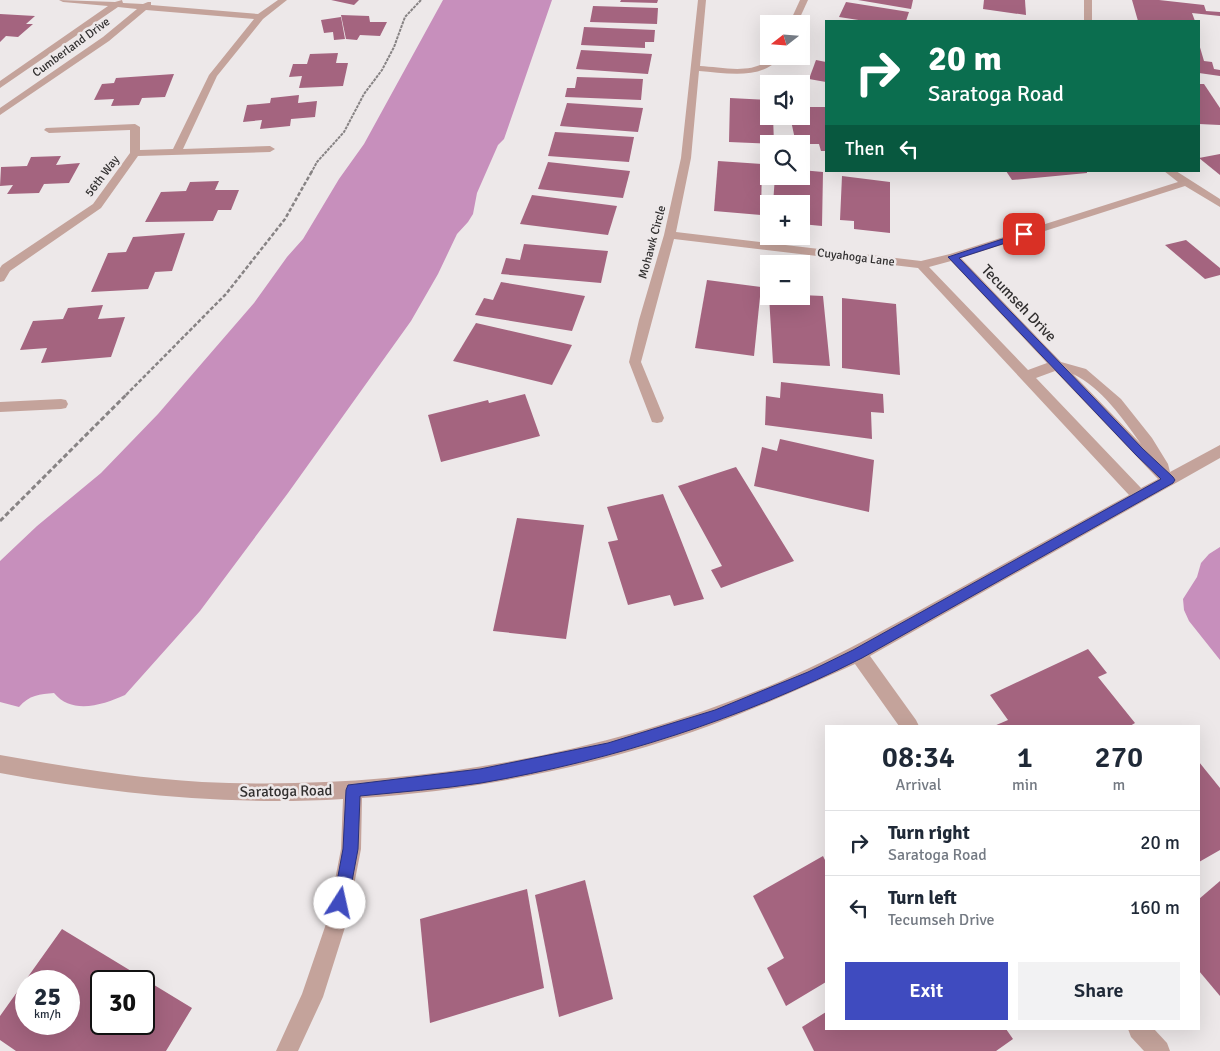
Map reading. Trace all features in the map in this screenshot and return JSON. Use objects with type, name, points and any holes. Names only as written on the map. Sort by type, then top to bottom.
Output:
[{"type":"street","points":[[63,0],[120,2],[144,7],[260,17]]},
{"type":"street","name":"Cumberland Drive","points":[[0,112],[106,39],[154,0]]},
{"type":"street","points":[[177,152],[213,75],[260,17],[283,0]]},
{"type":"street","name":"Mohawk Circle","points":[[657,418],[635,362],[645,320],[670,236],[686,158],[702,0]]},
{"type":"street","points":[[797,15],[804,0]]},
{"type":"street","points":[[1088,0],[1088,20]]},
{"type":"street","name":"Cumberland Drive","points":[[0,85],[120,2]]},
{"type":"street","points":[[695,68],[758,70],[770,65]]},
{"type":"street","points":[[49,130],[136,127],[135,153]]},
{"type":"street","name":"56th Way","points":[[0,278],[6,268],[97,206],[135,153],[270,149]]},
{"type":"street","points":[[1170,172],[1220,204]]},
{"type":"street","name":"Tecumseh Drive","points":[[1170,480],[1140,452],[953,257],[1185,183]]},
{"type":"street","name":"Cuyahoga Lane","points":[[670,236],[921,265],[953,257]]},
{"type":"street","points":[[921,265],[1140,496]]},
{"type":"street","points":[[1026,376],[1057,366]]},
{"type":"street","points":[[0,407],[61,404]]},
{"type":"street","name":"Saratoga Road","points":[[0,764],[99,782],[228,792],[353,790],[480,776],[608,750],[715,716],[812,676],[858,654],[1220,451]]},
{"type":"street","points":[[858,654],[909,725]]},
{"type":"street","points":[[287,1051],[312,997],[337,920],[351,849],[353,790]]},
{"type":"street","points":[[1140,1030],[1158,1051]]},
{"type":"path","points":[[0,521],[226,294],[285,218],[316,162],[344,132],[364,94],[382,70],[405,17],[421,0]]},
{"type":"shaded area","points":[[443,0],[552,0],[504,139],[498,145],[477,193],[473,214],[457,234],[438,274],[411,321],[288,493],[200,611],[125,695],[98,705],[88,706],[70,704],[61,700],[54,693],[31,698],[19,707],[0,702],[0,561],[37,526],[101,473],[158,414],[254,303],[287,257],[303,239],[339,179],[364,144]]},
{"type":"shaded area","points":[[1220,547],[1220,660],[1189,621],[1184,610],[1183,599],[1197,577],[1201,563],[1209,554]]},
{"type":"building","points":[[331,0],[359,0],[354,5]]},
{"type":"building","points":[[621,0],[658,0],[657,3],[620,2]]},
{"type":"building","points":[[858,0],[913,0],[911,9]]},
{"type":"building","points":[[984,0],[1025,0],[1026,15],[983,9]]},
{"type":"building","points":[[1132,0],[1159,0],[1204,5],[1206,11],[1220,12],[1220,16],[1192,13],[1195,20],[1138,20]]},
{"type":"building","points":[[846,2],[909,12],[906,20],[858,20],[839,17]]},
{"type":"building","points":[[593,6],[658,8],[657,24],[590,22]]},
{"type":"building","points":[[0,14],[35,16],[26,24],[33,24],[18,37],[6,36],[0,42]]},
{"type":"building","points":[[341,15],[369,16],[370,22],[387,22],[380,36],[360,35],[357,40],[346,39]]},
{"type":"building","points":[[341,17],[345,39],[334,40],[333,32],[324,33],[321,20]]},
{"type":"building","points":[[584,27],[655,30],[654,42],[645,42],[645,48],[581,45]]},
{"type":"building","points":[[1200,47],[1204,61],[1212,62],[1214,69],[1220,70],[1220,76],[1200,73]]},
{"type":"building","points":[[581,50],[652,54],[648,74],[576,69]]},
{"type":"building","points":[[338,53],[336,63],[348,63],[343,86],[299,88],[302,76],[289,77],[293,64],[307,64],[310,54]]},
{"type":"building","points":[[816,60],[825,62],[825,82],[810,79]]},
{"type":"building","points":[[174,74],[165,97],[142,98],[139,105],[111,106],[114,99],[94,100],[102,84],[114,83],[116,78]]},
{"type":"building","points":[[577,77],[643,79],[641,100],[565,97],[567,88],[575,88]]},
{"type":"building","points":[[1200,84],[1204,84],[1220,108],[1220,125],[1200,124]]},
{"type":"building","points":[[299,95],[298,103],[317,101],[315,117],[291,119],[290,126],[260,129],[262,120],[243,122],[247,105],[270,103],[271,98]]},
{"type":"building","points":[[730,98],[760,100],[760,125],[773,125],[774,135],[760,135],[760,143],[729,142]]},
{"type":"building","points":[[567,103],[643,108],[638,132],[560,126]]},
{"type":"building","points":[[810,107],[825,107],[825,151],[821,151],[819,144],[810,144],[810,135],[794,135],[792,125],[810,125]]},
{"type":"building","points":[[555,132],[634,137],[629,162],[548,156]]},
{"type":"building","points":[[1220,154],[1220,175],[1200,159]]},
{"type":"building","points":[[61,156],[56,165],[80,163],[69,183],[44,184],[39,193],[7,194],[13,185],[0,186],[1,167],[27,166],[31,157]]},
{"type":"building","points":[[718,161],[760,164],[760,185],[762,185],[760,215],[714,211]]},
{"type":"building","points":[[548,162],[630,171],[623,198],[538,189]]},
{"type":"building","points":[[810,171],[823,172],[822,226],[810,225],[810,195],[774,195],[774,185],[810,185]]},
{"type":"building","points":[[1007,172],[1087,172],[1087,173],[1012,180]]},
{"type":"building","points":[[842,176],[890,182],[890,233],[854,229],[854,221],[840,220]]},
{"type":"building","points":[[219,181],[215,190],[239,190],[231,210],[218,210],[213,221],[145,222],[161,192],[186,191],[190,182]]},
{"type":"building","points":[[532,195],[617,206],[608,235],[520,224]]},
{"type":"building","points":[[185,233],[172,271],[155,272],[148,289],[91,292],[108,253],[126,252],[133,237]]},
{"type":"building","points":[[1186,240],[1220,268],[1220,275],[1205,279],[1165,245]]},
{"type":"building","points":[[524,244],[608,251],[601,283],[501,274],[506,258],[520,260]]},
{"type":"building","points":[[707,280],[760,287],[754,356],[695,348]]},
{"type":"building","points":[[501,282],[585,296],[572,331],[475,315],[484,298],[493,300]]},
{"type":"building","points":[[810,295],[823,296],[830,366],[773,363],[770,305],[810,305]]},
{"type":"building","points":[[842,298],[896,304],[900,375],[842,368]]},
{"type":"building","points":[[103,305],[98,319],[125,317],[111,357],[41,363],[47,348],[20,350],[33,321],[63,319],[68,308]]},
{"type":"building","points":[[476,323],[572,345],[552,385],[453,361]]},
{"type":"building","points":[[781,382],[883,394],[884,413],[871,412],[872,439],[765,425],[766,396],[780,398]]},
{"type":"building","points":[[525,394],[540,436],[441,462],[428,415],[488,400],[489,403]]},
{"type":"building","points":[[780,439],[874,460],[869,512],[754,486],[762,447],[777,451]]},
{"type":"building","points":[[736,467],[794,561],[721,588],[711,570],[722,566],[678,486]]},
{"type":"building","points":[[663,494],[704,599],[674,606],[670,595],[628,605],[608,542],[618,540],[607,507]]},
{"type":"building","points":[[517,518],[584,525],[566,639],[493,631]]},
{"type":"building","points":[[1088,649],[1107,673],[1098,677],[1135,723],[1132,725],[996,725],[1008,720],[990,695]]},
{"type":"building","points":[[1200,763],[1220,788],[1220,850],[1200,861]]},
{"type":"building","points":[[823,856],[825,860],[825,983],[786,1006],[767,968],[784,958],[753,896]]},
{"type":"building","points":[[585,880],[613,999],[559,1017],[535,895]]},
{"type":"building","points":[[1220,881],[1220,996],[1200,972],[1200,898]]},
{"type":"building","points":[[527,889],[544,988],[430,1023],[420,919]]},
{"type":"building","points":[[62,929],[129,970],[90,970],[90,1035],[155,1035],[155,986],[192,1008],[166,1051],[16,1051],[0,1040],[0,1016],[15,995],[15,1035],[80,1035],[80,970],[33,970]]},
{"type":"building","points":[[825,1013],[825,1030],[1007,1030],[1013,1039],[996,1051],[814,1051],[802,1027]]},
{"type":"route","points":[[340,903],[351,849],[353,790],[480,776],[608,750],[715,716],[812,676],[858,654],[1170,480],[1140,452],[953,257],[1024,234]]}]
